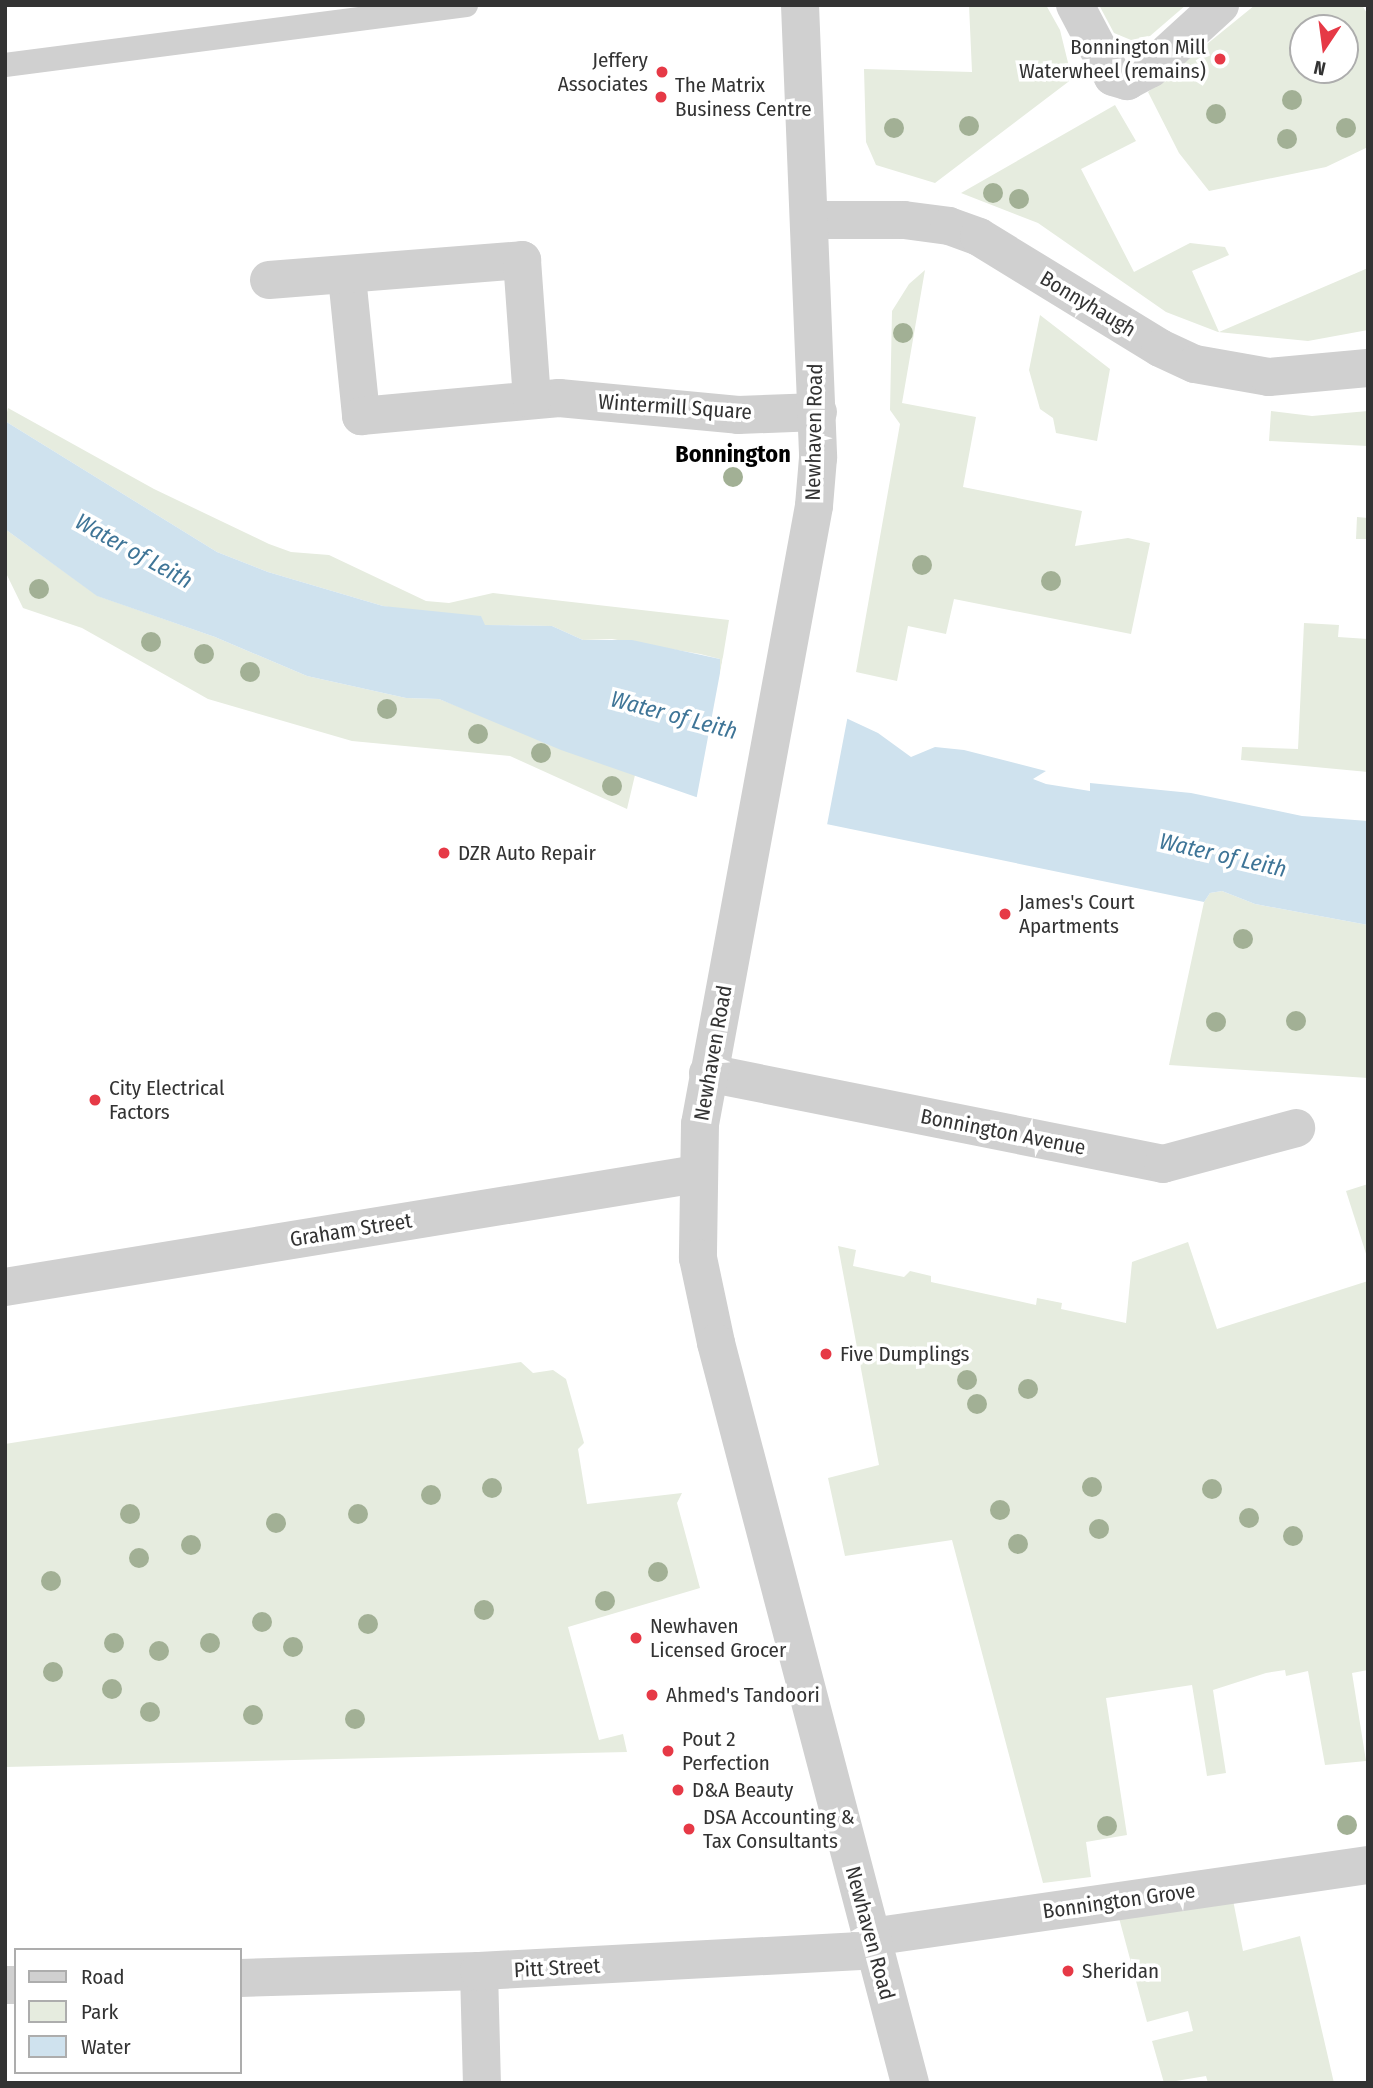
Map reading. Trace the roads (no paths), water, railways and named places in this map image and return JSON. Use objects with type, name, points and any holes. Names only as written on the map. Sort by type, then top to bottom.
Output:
[{"type":"street","name":"Newhaven Road","points":[[800,5],[818,412],[814,506],[708,1073],[696,1174],[698,1258],[750,1474],[910,2083]]},
{"type":"street","points":[[1075,5],[1113,76],[1127,81],[1150,69],[1220,5]]},
{"type":"street","name":"Bonnyhaugh","points":[[811,220],[904,220],[949,226],[979,237],[1160,348],[1195,364],[1269,377],[1368,368]]},
{"type":"street","points":[[269,280],[347,277],[522,260],[532,400]]},
{"type":"street","name":"Wintermill Square","points":[[347,277],[361,416],[569,399],[738,415],[818,412]]},
{"type":"street","name":"Bonnington Avenue","points":[[708,1073],[1163,1164],[1296,1128]]},
{"type":"street","name":"Graham Street","points":[[5,1287],[696,1174]]},
{"type":"street","name":"Bonnington Grove","points":[[873,1943],[1368,1865]]},
{"type":"street","name":"Pitt Street","points":[[242,1978],[479,1971],[873,1943]]},
{"type":"street","points":[[479,1971],[482,2083]]},
{"type":"lane","points":[[5,65],[466,5]]},
{"type":"water","name":"Water of Leith","points":[[5,421],[217,552],[268,572],[383,606],[481,616],[485,625],[552,626],[583,640],[632,640],[720,659],[720,675],[848,719],[878,733],[911,757],[935,747],[964,750],[1046,771],[1033,779],[1046,784],[1090,791],[1090,783],[1191,793],[1302,816],[1368,821],[1368,925],[1255,904],[1222,891],[1210,893],[1204,902],[696,797],[561,750],[439,699],[406,698],[307,676],[215,637],[97,596],[5,529]]},
{"type":"place","name":"Bonnington Mill Waterwheel (remains)","points":[[1220,59]]},
{"type":"place","name":"Jeffery Associates","points":[[662,72]]},
{"type":"place","name":"The Matrix Business Centre","points":[[661,97]]},
{"type":"place","name":"DZR Auto Repair","points":[[444,853]]},
{"type":"place","name":"James's Court Apartments","points":[[1005,914]]},
{"type":"place","name":"City Electrical Factors","points":[[95,1100]]},
{"type":"place","name":"Five Dumplings","points":[[826,1354]]},
{"type":"place","name":"Newhaven Licensed Grocer","points":[[636,1638]]},
{"type":"place","name":"Ahmed's Tandoori","points":[[652,1695]]},
{"type":"place","name":"Pout 2 Perfection","points":[[668,1751]]},
{"type":"place","name":"D&A Beauty","points":[[678,1790]]},
{"type":"place","name":"DSA Accounting & Tax Consultants","points":[[689,1829]]},
{"type":"place","name":"Sheridan","points":[[1068,1971]]},
{"type":"district","name":"Bonnington","points":[[733,455]]}]
